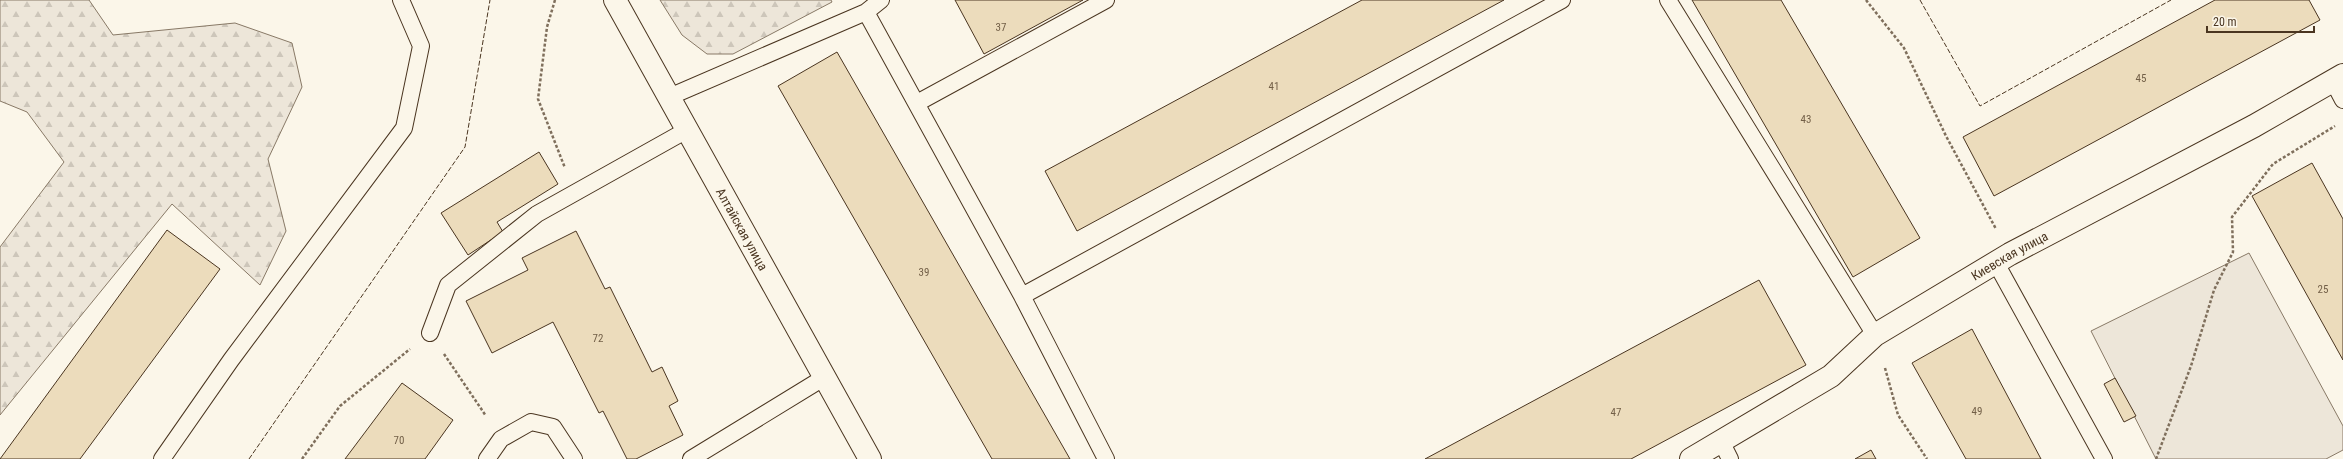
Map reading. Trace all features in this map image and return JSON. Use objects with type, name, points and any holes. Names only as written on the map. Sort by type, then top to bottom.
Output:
[{"type":"street","name":"Алтайская улица","points":[[615,0],[870,459]]},
{"type":"street","name":"Киевская улица","points":[[1691,459],[1725,450],[1831,376],[1875,335],[2003,258],[2254,126],[2338,78]]},
{"type":"lane","points":[[162,459],[231,360],[404,128],[421,46],[401,0]]},
{"type":"lane","points":[[669,97],[866,12],[881,0]]},
{"type":"lane","points":[[917,103],[1106,0]]},
{"type":"lane","points":[[1022,296],[1562,0]]},
{"type":"lane","points":[[1668,0],[1875,335]]},
{"type":"lane","points":[[866,12],[1022,296],[1106,459]]},
{"type":"lane","points":[[2338,78],[2343,100]]},
{"type":"lane","points":[[430,333],[448,285],[537,214],[687,130]]},
{"type":"lane","points":[[2003,258],[2104,459]]},
{"type":"lane","points":[[691,459],[824,378]]},
{"type":"lane","points":[[487,459],[501,439],[531,422],[553,427],[574,459]]},
{"type":"path","points":[[555,0],[547,27],[538,99],[575,193]]},
{"type":"path","points":[[1866,0],[1904,48],[2003,258]]},
{"type":"path","points":[[2156,459],[2191,366],[2214,290],[2233,252],[2232,217],[2273,164],[2337,125]]},
{"type":"path","points":[[302,459],[340,406],[430,333],[501,439]]},
{"type":"path","points":[[1875,335],[1898,415],[1927,459]]},
{"type":"green space","points":[[0,0],[89,0],[113,35],[235,23],[292,43],[302,87],[268,159],[286,231],[260,285],[172,204],[0,415],[0,247],[64,162],[27,112],[0,101]]},
{"type":"green space","points":[[660,0],[831,0],[832,2],[733,54],[707,54],[682,35]]},
{"type":"green space","points":[[2249,253],[2343,426],[2343,450],[2326,459],[2156,459],[2091,331]]},
{"type":"building","points":[[955,0],[1083,0],[984,54]]},
{"type":"building","points":[[1362,0],[1504,0],[1077,231],[1045,171]]},
{"type":"building","points":[[1692,0],[1781,0],[1920,238],[1853,277]]},
{"type":"building","points":[[2215,0],[2309,0],[2320,20],[1994,196],[1963,137]]},
{"type":"building","points":[[837,52],[1070,459],[992,459],[778,86]]},
{"type":"building","points":[[539,152],[558,184],[497,222],[503,232],[468,255],[441,213]]},
{"type":"building","points":[[2312,163],[2343,219],[2343,360],[2252,196]]},
{"type":"building","points":[[167,230],[220,269],[80,459],[0,459]]},
{"type":"building","points":[[576,231],[605,289],[610,287],[652,372],[662,367],[678,401],[669,406],[683,435],[636,459],[627,459],[603,411],[599,413],[553,322],[492,353],[466,301],[528,270],[522,258]]},
{"type":"building","points":[[1759,280],[1806,365],[1631,459],[1425,459]]},
{"type":"building","points":[[1972,329],[2041,459],[1966,459],[1912,363]]},
{"type":"building","points":[[2115,378],[2136,416],[2124,422],[2104,384]]},
{"type":"building","points":[[402,383],[453,420],[425,459],[345,459]]},
{"type":"building","points":[[1871,450],[1876,459],[1855,459]]},
{"type":"fence","points":[[249,459],[465,147],[490,0]]},
{"type":"fence","points":[[1920,0],[1980,106],[2171,0]]}]
